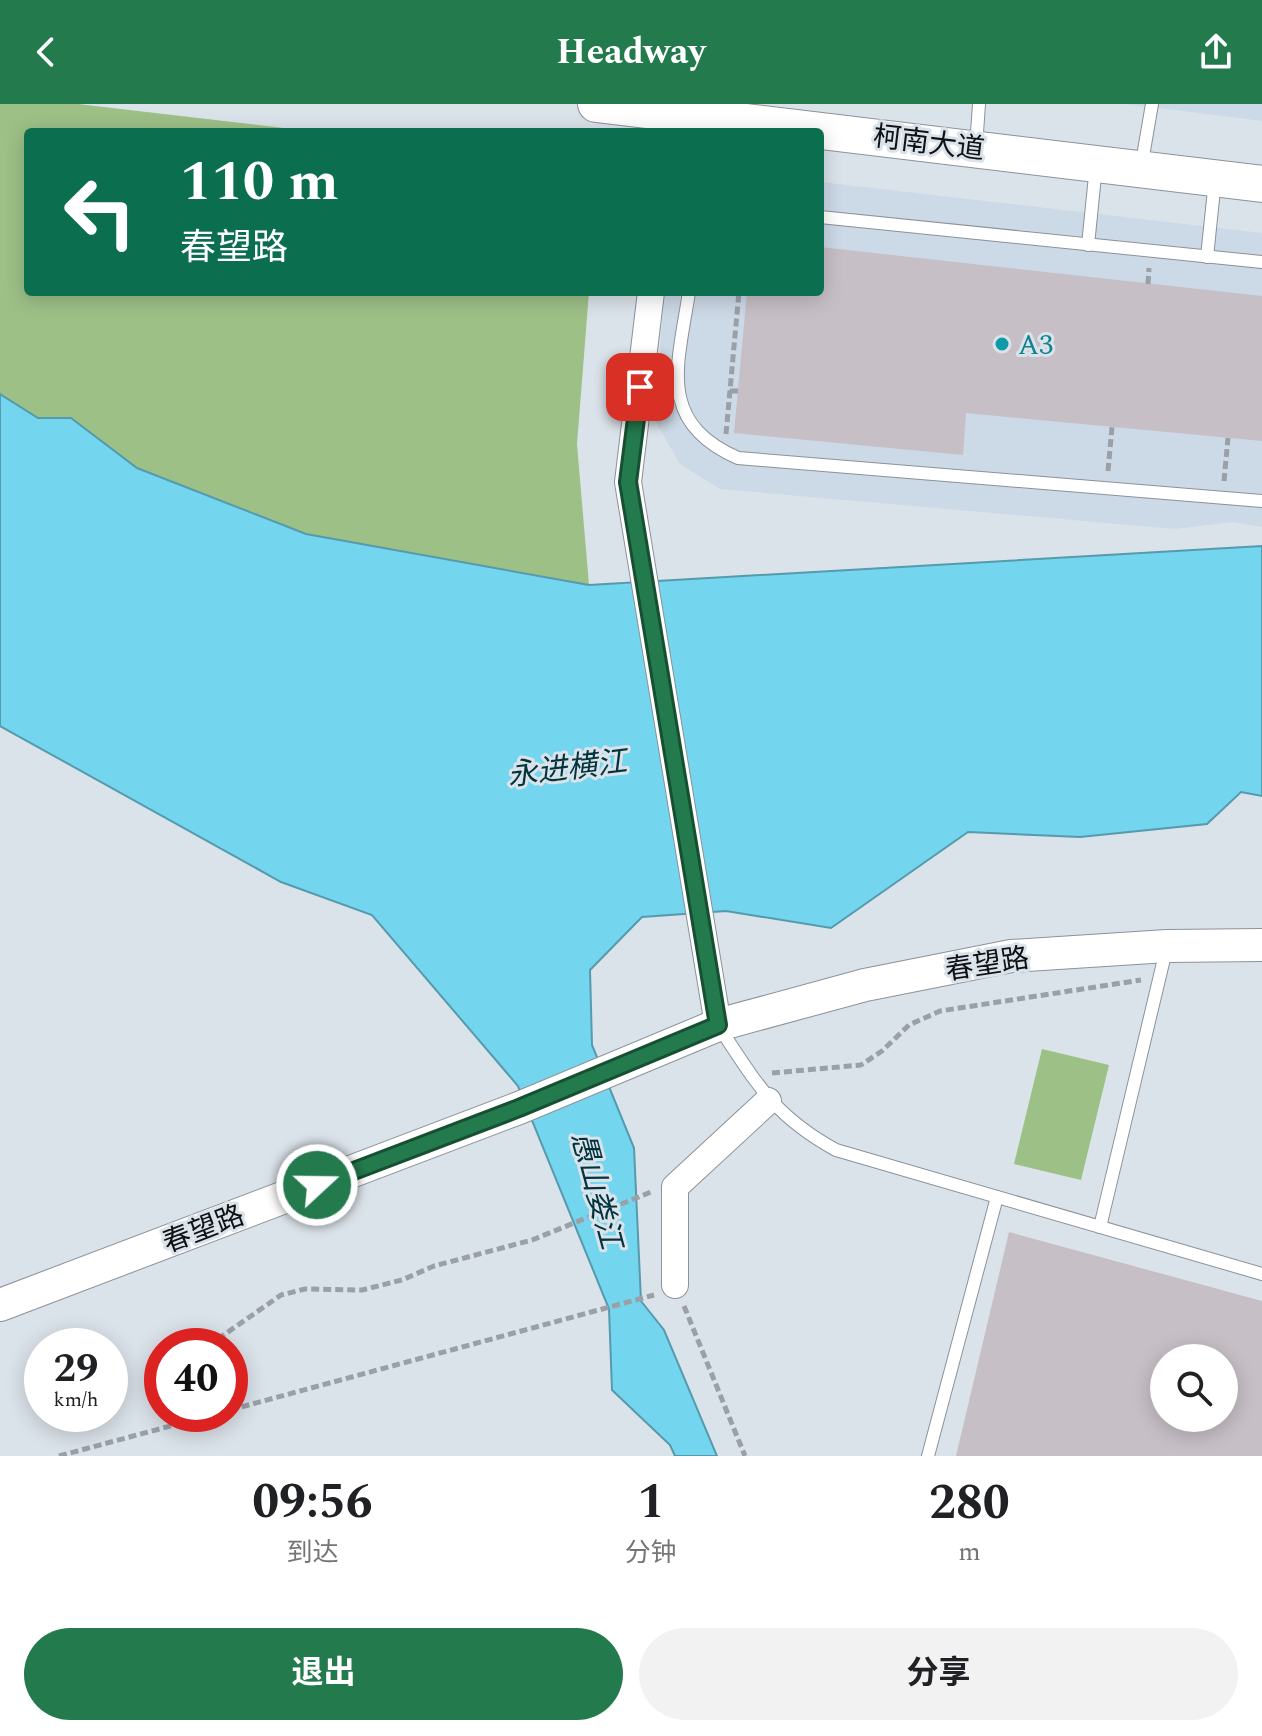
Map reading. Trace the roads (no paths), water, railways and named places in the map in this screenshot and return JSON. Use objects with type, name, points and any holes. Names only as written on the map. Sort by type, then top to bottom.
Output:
[{"type":"main road","name":"柯南大道","points":[[596,104],[672,122],[745,128]]},
{"type":"main road","name":"柯南大道","points":[[824,134],[976,147],[1262,184]]},
{"type":"street","points":[[651,296],[628,482],[718,1025]]},
{"type":"street","name":"春望路","points":[[0,1305],[519,1108],[718,1025],[865,985],[1011,956],[1164,961],[1262,945]]},
{"type":"street","points":[[675,1285],[675,1187],[768,1101]]},
{"type":"lane","points":[[976,147],[979,104]]},
{"type":"lane","points":[[1141,168],[1152,104]]},
{"type":"lane","points":[[1088,245],[1096,163]]},
{"type":"lane","points":[[1207,257],[1216,178]]},
{"type":"lane","points":[[824,217],[1262,262]]},
{"type":"lane","points":[[688,296],[677,370],[683,415],[710,446],[738,458],[1262,501]]},
{"type":"lane","points":[[1100,1227],[1164,961]]},
{"type":"lane","points":[[718,1025],[768,1101],[810,1136],[836,1150],[1262,1274]]},
{"type":"lane","points":[[928,1456],[997,1197]]},
{"type":"water","points":[[0,394],[38,418],[71,418],[137,468],[306,534],[589,585],[1262,546],[1262,796],[1241,792],[1207,824],[1080,837],[968,832],[831,928],[726,911],[642,917],[590,970],[592,1045],[634,1148],[641,1301],[664,1330],[717,1456],[675,1456],[670,1445],[612,1390],[609,1309],[518,1086],[372,915],[281,882],[0,726]]},
{"type":"place","name":"A3","points":[[1002,344]]},
{"type":"water label","name":"永进横江","points":[[567,768]]},
{"type":"water label","name":"愚山娄江","points":[[597,1190]]}]
